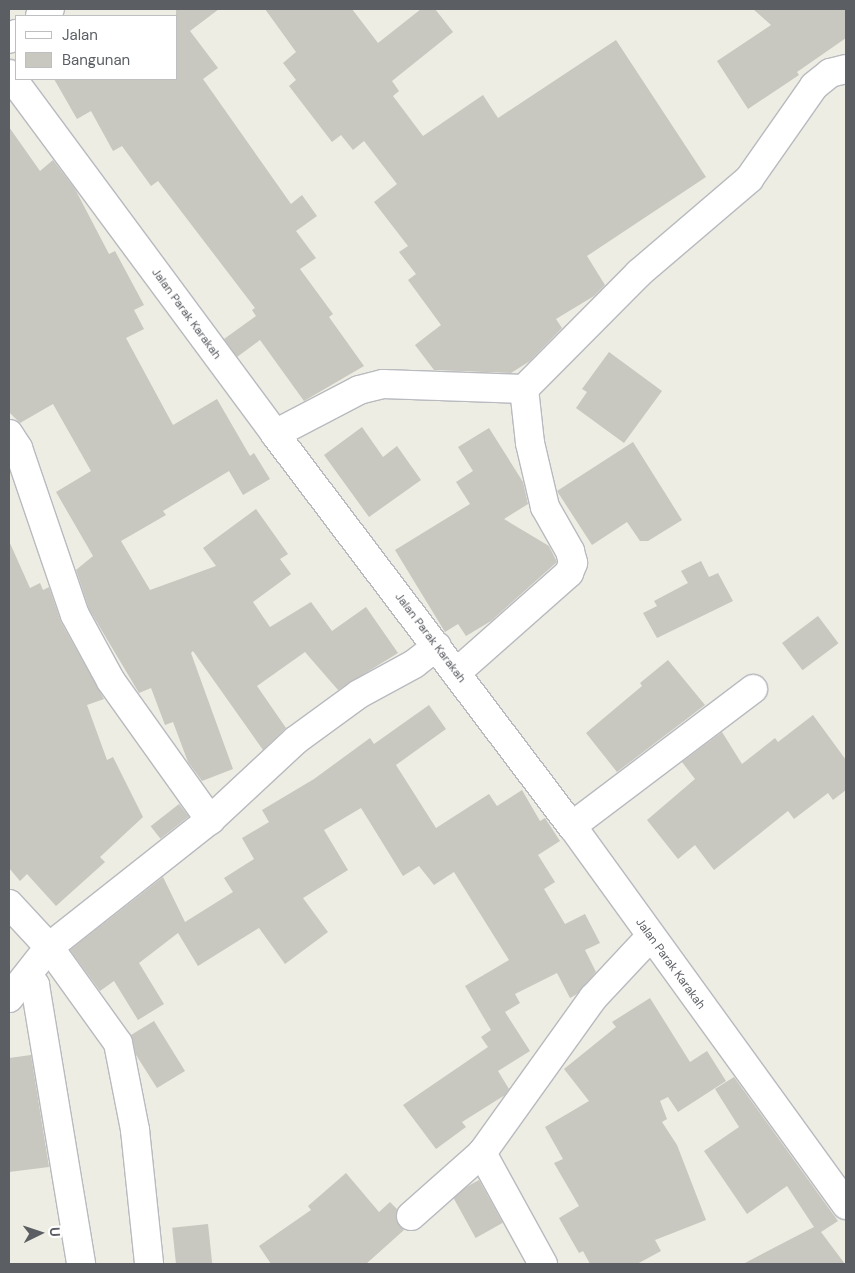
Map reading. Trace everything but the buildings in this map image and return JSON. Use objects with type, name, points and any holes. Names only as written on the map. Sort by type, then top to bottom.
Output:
[{"type":"street","points":[[275,434],[359,390],[383,384],[524,389],[639,273],[749,179],[814,86],[830,73],[846,69]]},
{"type":"street","name":"Jalan Parak Karakah","points":[[9,74],[275,434],[572,826],[650,937],[846,1205]]},
{"type":"street","points":[[456,673],[569,573],[573,563],[570,551],[545,507],[530,443],[524,389]]},
{"type":"street","points":[[9,434],[18,448],[75,615],[111,681],[210,820]]},
{"type":"street","points":[[9,998],[28,977],[49,947],[210,820],[296,740],[358,694],[414,664],[437,646]]},
{"type":"street","points":[[572,826],[753,689]]},
{"type":"street","points":[[9,904],[49,947],[118,1043],[135,1130],[149,1264]]},
{"type":"street","points":[[411,1216],[482,1153],[594,998],[650,937]]},
{"type":"street","points":[[28,977],[35,985],[81,1264]]},
{"type":"street","points":[[482,1153],[543,1264]]}]
